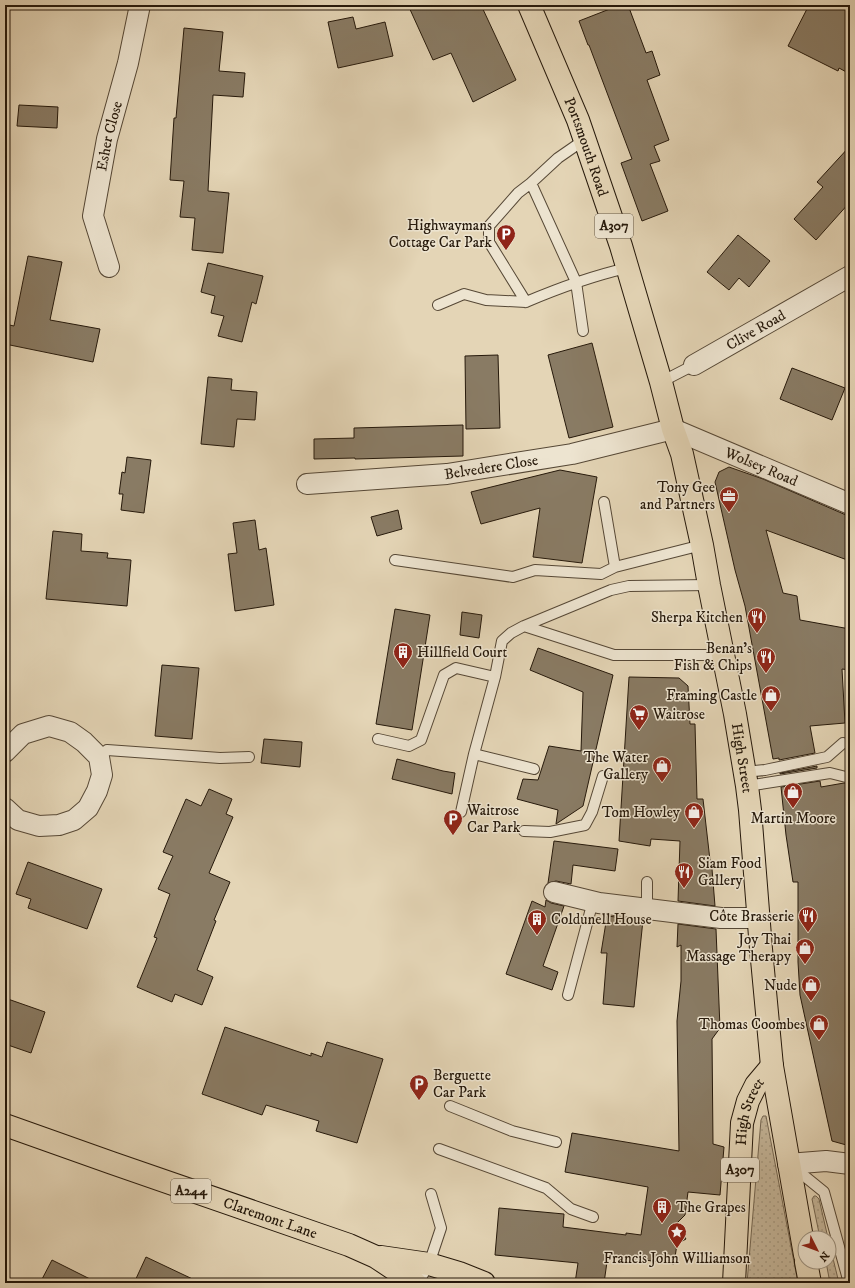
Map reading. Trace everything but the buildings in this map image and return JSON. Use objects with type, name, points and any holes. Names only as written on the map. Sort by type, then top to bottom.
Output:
[{"type":"main road","name":"Portsmouth Road","points":[[529,5],[578,120],[627,268],[661,382],[673,429],[682,454]]},
{"type":"main road","name":"High Street","points":[[682,454],[724,656],[746,779],[772,1066],[800,1230]]},
{"type":"main road","name":"High Street","points":[[734,1283],[742,1123],[748,1101],[756,1085],[772,1066]]},
{"type":"main road","name":"Claremont Lane","points":[[5,1125],[112,1164],[341,1243],[376,1257],[415,1283]]},
{"type":"main road","name":"Claremont Lane","points":[[376,1257],[429,1264],[459,1273],[484,1283]]},
{"type":"main road","points":[[808,1270],[810,1283]]},
{"type":"street","name":"Esher Close","points":[[109,267],[93,216],[107,139],[128,63],[140,5]]},
{"type":"street","name":"Clive Road","points":[[694,365],[850,276]]},
{"type":"street","name":"Belvedere Close","points":[[307,484],[447,474],[572,454],[673,429]]},
{"type":"street","name":"Wolsey Road","points":[[673,429],[850,504]]},
{"type":"street","points":[[5,752],[23,734],[48,726],[70,732],[84,742],[99,757],[102,775],[97,791],[88,808],[74,820],[59,825],[39,826],[18,820],[5,808]]},
{"type":"street","points":[[554,892],[593,902],[647,909],[721,918],[759,918]]},
{"type":"street","points":[[788,1164],[826,1161],[850,1164]]},
{"type":"lane","points":[[526,302],[489,242],[490,226],[518,194],[558,158],[584,140]]},
{"type":"lane","points":[[531,183],[576,282],[583,331]]},
{"type":"lane","points":[[438,305],[464,294],[486,300],[526,302],[576,282],[627,268]]},
{"type":"lane","name":"Clive Road","points":[[661,382],[694,365]]},
{"type":"lane","points":[[604,502],[615,567]]},
{"type":"lane","points":[[395,560],[513,577],[535,570],[601,574],[615,567],[702,545]]},
{"type":"lane","points":[[461,812],[474,754],[495,677],[502,641],[511,633],[524,626],[612,590],[629,586],[709,585]]},
{"type":"lane","points":[[524,626],[614,655],[724,656]]},
{"type":"lane","points":[[378,739],[409,746],[421,740],[444,676],[456,668],[495,677]]},
{"type":"lane","points":[[746,779],[827,757],[843,743]]},
{"type":"lane","points":[[99,757],[107,750],[220,758],[249,757]]},
{"type":"lane","points":[[474,754],[534,769]]},
{"type":"lane","points":[[746,779],[830,773],[850,778]]},
{"type":"lane","points":[[524,831],[550,832],[585,825],[592,812],[603,776]]},
{"type":"lane","points":[[647,882],[647,909]]},
{"type":"lane","points":[[568,995],[593,902]]},
{"type":"lane","points":[[450,1106],[512,1131],[556,1142]]},
{"type":"lane","points":[[439,1149],[546,1188],[571,1209],[593,1217]]},
{"type":"lane","points":[[788,1164],[824,1192],[849,1283]]},
{"type":"lane","points":[[418,1283],[429,1264],[441,1228],[431,1194]]},
{"type":"shaded area","points":[[763,1116],[766,1116],[798,1283],[747,1283],[761,1120]]},
{"type":"shaded area","points":[[816,1196],[819,1199],[826,1230],[818,1230],[812,1199]]},
{"type":"shaded area","points":[[828,1270],[836,1270],[839,1283],[830,1283]]},
{"type":"place","name":"Highwaymans Cottage Car Park","points":[[506,251]]},
{"type":"place","name":"Tony Gee and Partners","points":[[729,513]]},
{"type":"place","name":"Sherpa Kitchen","points":[[757,634]]},
{"type":"place","name":"Hillfield Court","points":[[403,669]]},
{"type":"place","name":"Benan's Fish & Chips","points":[[766,674]]},
{"type":"place","name":"Framing Castle","points":[[771,712]]},
{"type":"place","name":"Waitrose","points":[[639,731]]},
{"type":"place","name":"The Water Gallery","points":[[662,783]]},
{"type":"place","name":"Martin Moore","points":[[793,809]]},
{"type":"place","name":"Tom Howley","points":[[694,829]]},
{"type":"place","name":"Waitrose Car Park","points":[[453,836]]},
{"type":"place","name":"Siam Food Gallery","points":[[684,889]]},
{"type":"place","name":"Côte Brasserie","points":[[808,933]]},
{"type":"place","name":"Coldunell House","points":[[537,936]]},
{"type":"place","name":"Joy Thai Massage Therapy","points":[[805,965]]},
{"type":"place","name":"Nude","points":[[811,1002]]},
{"type":"place","name":"Thomas Coombes","points":[[819,1041]]},
{"type":"place","name":"Berguette Car Park","points":[[419,1101]]},
{"type":"place","name":"The Grapes","points":[[662,1224]]},
{"type":"place","name":"Francis John Williamson","points":[[677,1249]]}]
